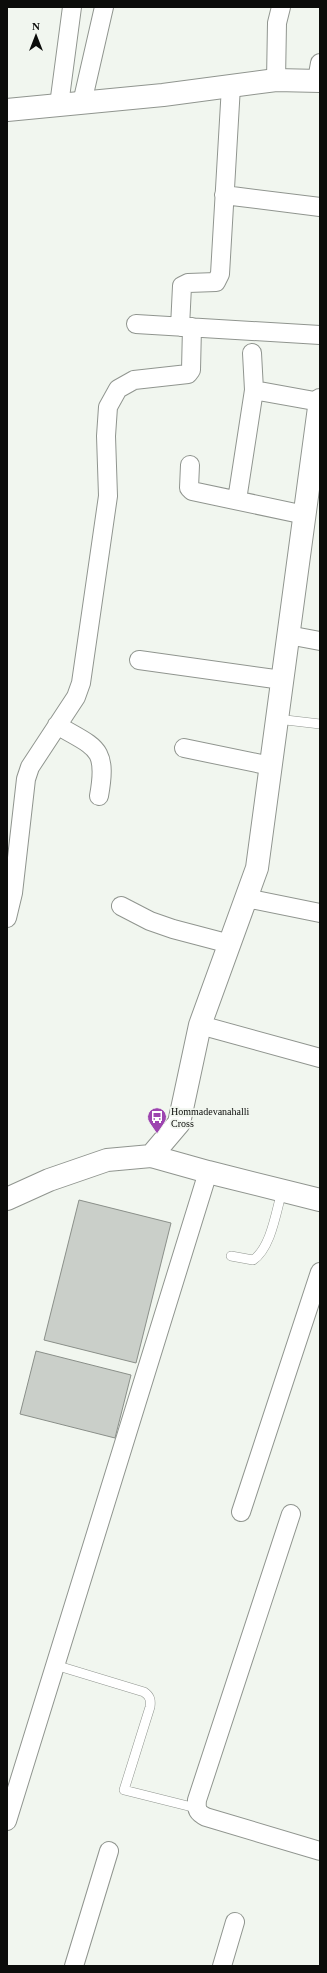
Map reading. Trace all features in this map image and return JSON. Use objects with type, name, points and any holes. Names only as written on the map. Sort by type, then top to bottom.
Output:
[{"type":"main road","points":[[7,110],[163,95],[319,75]]},
{"type":"main road","points":[[151,1156],[179,1123],[200,1025],[257,868],[305,515],[316,463],[320,401]]},
{"type":"main road","points":[[7,1199],[49,1180],[107,1160],[151,1156],[320,1200]]},
{"type":"street","points":[[59,105],[72,7]]},
{"type":"street","points":[[82,103],[104,7]]},
{"type":"street","points":[[276,80],[277,23],[281,7]]},
{"type":"street","points":[[7,918],[13,893],[26,779],[30,767],[76,697],[81,683],[108,502],[106,436],[108,407],[118,389],[134,380],[188,374],[191,370],[182,286],[188,283],[212,283],[219,280],[231,86]]},
{"type":"street","points":[[224,195],[320,206]]},
{"type":"street","points":[[136,324],[320,335]]},
{"type":"street","points":[[237,500],[254,390],[252,353]]},
{"type":"street","points":[[254,390],[320,401]]},
{"type":"street","points":[[190,465],[189,488],[192,491],[305,515]]},
{"type":"street","points":[[288,635],[320,641]]},
{"type":"street","points":[[139,660],[282,680]]},
{"type":"street","points":[[57,725],[92,746],[101,758],[102,781],[99,796]]},
{"type":"street","points":[[184,748],[271,766]]},
{"type":"street","points":[[246,898],[320,913]]},
{"type":"street","points":[[121,906],[150,921],[172,929],[230,944]]},
{"type":"street","points":[[200,1025],[320,1058]]},
{"type":"street","points":[[7,1821],[208,1172]]},
{"type":"street","points":[[241,1512],[320,1272]]},
{"type":"street","points":[[291,1514],[196,1800],[196,1808],[199,1814],[206,1817],[320,1851]]},
{"type":"street","points":[[74,1966],[109,1851]]},
{"type":"street","points":[[222,1966],[236,1922]]},
{"type":"lane","points":[[277,719],[320,724]]},
{"type":"lane","points":[[231,1256],[253,1260],[261,1255],[268,1240],[282,1191]]},
{"type":"lane","points":[[55,1665],[144,1692],[148,1696],[150,1707],[124,1790],[196,1808]]},
{"type":"building","points":[[79,1200],[171,1223],[136,1363],[44,1340]]},
{"type":"building","points":[[36,1351],[131,1375],[115,1438],[20,1414]]},
{"type":"place","name":"Hommadevanahalli Cross","points":[[157,1134]]}]
